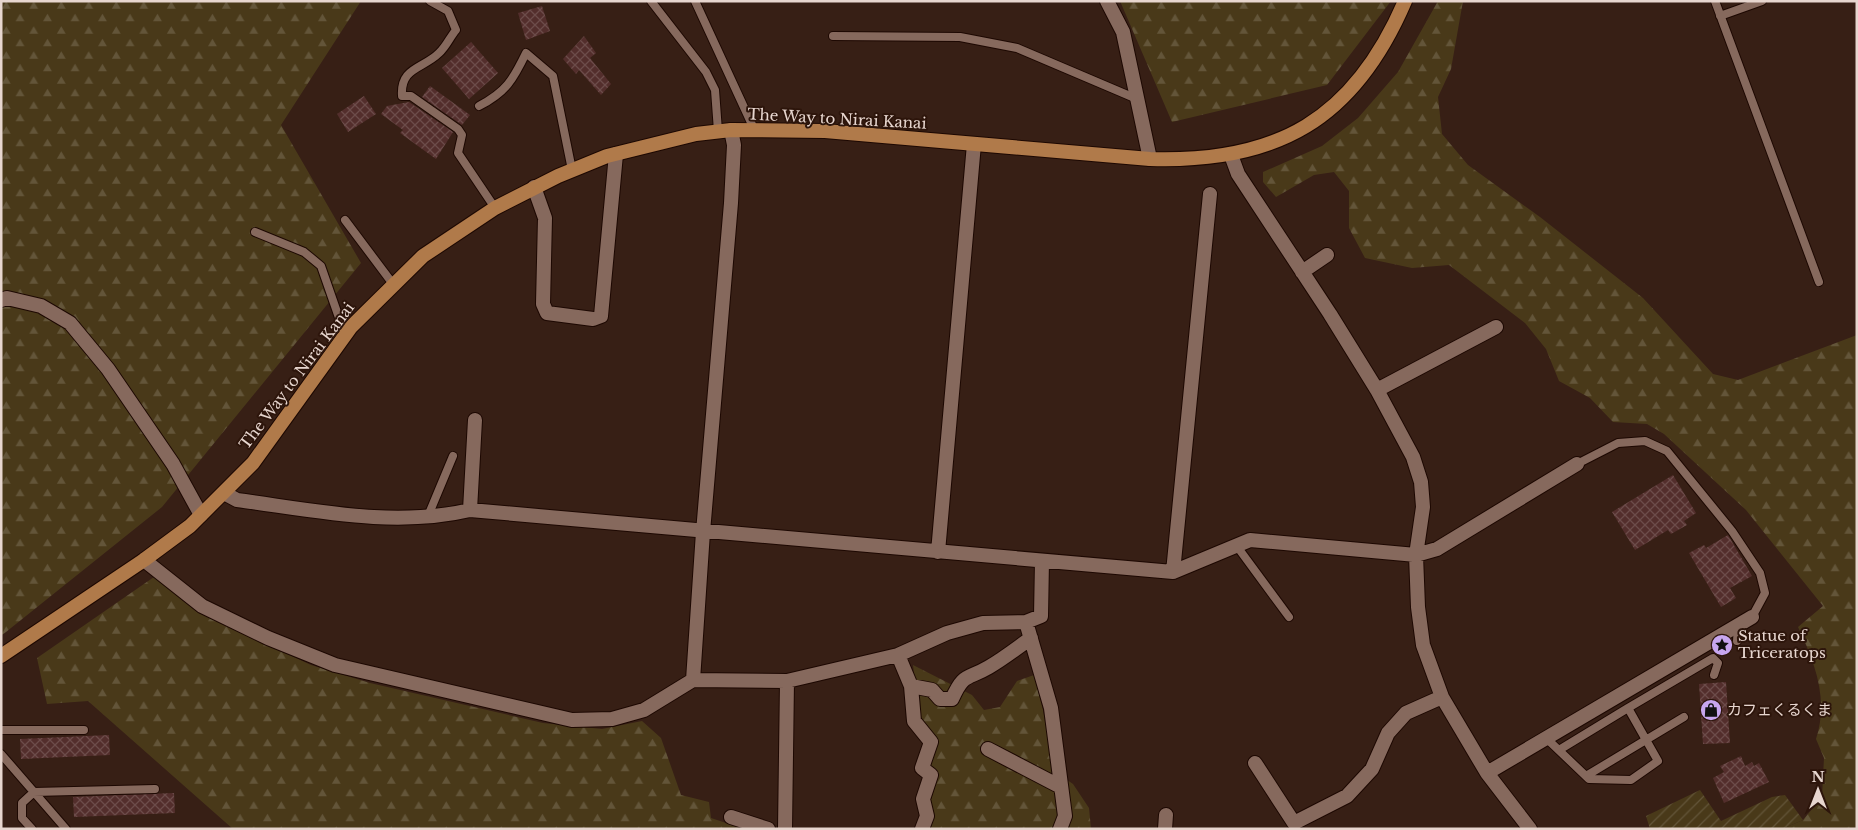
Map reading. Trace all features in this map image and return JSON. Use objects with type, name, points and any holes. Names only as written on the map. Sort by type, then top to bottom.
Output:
[{"type":"main road","name":"The Way to Nirai Kanai","points":[[1,656],[144,560],[201,515],[253,463],[345,335],[393,284],[423,256],[495,208],[534,187],[572,170],[616,154],[696,134],[725,130],[825,131],[1150,159],[1184,160],[1231,155],[1266,145],[1296,132],[1337,103],[1371,67],[1405,1]]},
{"type":"street","points":[[1107,1],[1123,32],[1150,159]]},
{"type":"street","points":[[693,680],[702,532],[731,203],[734,146],[725,130]]},
{"type":"street","points":[[938,552],[974,144]]},
{"type":"street","points":[[534,187],[545,218],[542,304],[547,313],[593,319],[601,316],[616,154]]},
{"type":"street","points":[[1231,155],[1238,174],[1377,390],[1413,457],[1420,482],[1423,507],[1416,555],[1418,607],[1424,645],[1442,698],[1487,773],[1530,829]]},
{"type":"street","points":[[1173,572],[1210,194]]},
{"type":"street","points":[[1302,272],[1327,255]]},
{"type":"street","points":[[1,300],[7,298],[41,306],[70,323],[108,369],[173,464],[201,515]]},
{"type":"street","points":[[1377,390],[1496,326]]},
{"type":"street","points":[[470,510],[475,420]]},
{"type":"street","points":[[224,493],[236,500],[360,517],[447,515],[470,510],[1042,562],[1173,572],[1250,540],[1416,555],[1437,549],[1577,464]]},
{"type":"street","points":[[144,560],[202,606],[268,638],[335,665],[520,710],[572,720],[612,719],[644,710],[693,680],[787,681],[898,655],[947,633],[983,623],[1026,622],[1041,616],[1042,562]]},
{"type":"street","points":[[1487,773],[1752,616]]},
{"type":"street","points":[[1026,622],[1051,708],[1059,769],[1059,786],[1065,816],[1060,829]]},
{"type":"street","points":[[911,686],[932,690],[940,699],[952,699],[958,686],[969,675],[986,669],[1031,638]]},
{"type":"street","points":[[898,655],[911,686],[914,721],[931,742],[922,768],[931,775],[923,799],[927,816],[922,829]]},
{"type":"street","points":[[785,829],[787,681]]},
{"type":"street","points":[[1255,763],[1295,826],[1347,796],[1372,769],[1388,733],[1406,713],[1442,698]]},
{"type":"street","points":[[988,748],[1059,786]]},
{"type":"street","points":[[731,817],[768,829]]},
{"type":"lane","points":[[430,1],[448,11],[456,30],[439,54],[409,72],[401,85],[402,96],[410,96],[458,129],[462,135],[458,153],[495,208]]},
{"type":"lane","points":[[651,1],[706,72],[715,90],[725,130]]},
{"type":"lane","points":[[696,1],[754,129]]},
{"type":"lane","points":[[1715,1],[1819,282]]},
{"type":"lane","points":[[1720,16],[1762,1]]},
{"type":"lane","points":[[833,36],[960,37],[1017,48],[1137,99]]},
{"type":"lane","points":[[479,106],[495,98],[508,87],[526,53],[553,76],[572,170]]},
{"type":"lane","points":[[344,220],[393,284]]},
{"type":"lane","points":[[255,232],[304,252],[321,266],[345,335]]},
{"type":"lane","points":[[1577,464],[1618,443],[1645,440],[1667,451],[1710,501],[1760,573],[1765,593],[1752,616]]},
{"type":"lane","points":[[428,516],[453,456]]},
{"type":"lane","points":[[1236,545],[1289,616]]},
{"type":"lane","points":[[1737,641],[1738,625]]},
{"type":"lane","points":[[1559,750],[1714,658],[1718,663],[1714,675]]},
{"type":"lane","points":[[1546,738],[1589,779],[1631,780],[1658,761],[1628,708]]},
{"type":"lane","points":[[1586,776],[1684,717]]},
{"type":"lane","points":[[1,730],[84,730]]},
{"type":"lane","points":[[1,754],[66,829]]},
{"type":"lane","points":[[32,829],[22,818],[22,803],[34,792],[155,789]]},
{"type":"green space","points":[[1,1],[361,1],[281,125],[361,263],[162,507],[1,636]]},
{"type":"green space","points":[[1120,1],[1391,1],[1327,85],[1172,122]]},
{"type":"green space","points":[[1438,1],[1463,1],[1451,69],[1438,97],[1442,134],[1468,165],[1540,217],[1643,298],[1713,374],[1738,380],[1857,335],[1857,829],[1782,829],[1803,820],[1822,797],[1824,758],[1816,739],[1820,724],[1820,695],[1815,668],[1798,627],[1823,606],[1746,510],[1664,434],[1647,424],[1613,422],[1590,398],[1559,381],[1546,349],[1525,323],[1449,265],[1412,268],[1365,258],[1349,228],[1349,191],[1334,172],[1314,175],[1276,197],[1263,182],[1263,172],[1322,146],[1358,118],[1398,72]]},
{"type":"green space","points":[[154,577],[197,612],[311,665],[370,683],[543,723],[602,729],[642,721],[661,738],[681,795],[709,802],[711,818],[744,829],[233,829],[88,701],[47,704],[37,658]]},
{"type":"green space","points":[[913,665],[972,695],[984,710],[1000,707],[1017,681],[1034,675],[1043,710],[1054,771],[1073,784],[1089,808],[1091,829],[928,829],[933,820],[930,803],[938,777],[930,766],[937,743],[920,720]]},
{"type":"green space","points":[[1700,790],[1721,821],[1772,797],[1785,795],[1803,820],[1782,829],[1650,829],[1646,816]]},
{"type":"building","points":[[542,6],[550,31],[526,40],[518,13]]},
{"type":"building","points":[[584,36],[596,53],[590,58],[611,84],[601,95],[579,70],[576,74],[563,59]]},
{"type":"building","points":[[471,42],[498,73],[469,99],[442,68]]},
{"type":"building","points":[[430,86],[470,115],[462,125],[422,97]]},
{"type":"building","points":[[364,96],[376,114],[348,132],[337,114]]},
{"type":"building","points":[[409,102],[453,132],[436,159],[400,133],[403,130],[381,114],[387,106]]},
{"type":"building","points":[[1673,475],[1696,513],[1684,521],[1687,525],[1671,534],[1668,530],[1635,550],[1612,512]]},
{"type":"building","points":[[1728,535],[1752,576],[1730,588],[1736,598],[1721,607],[1689,553],[1704,545],[1706,548]]},
{"type":"building","points":[[1726,682],[1730,743],[1703,744],[1699,684]]},
{"type":"building","points":[[109,735],[110,755],[21,759],[20,739]]},
{"type":"building","points":[[1741,756],[1745,766],[1752,762],[1754,766],[1759,763],[1769,782],[1724,803],[1713,778],[1724,772],[1720,766]]},
{"type":"building","points":[[174,793],[175,813],[74,817],[73,797]]},
{"type":"place","name":"Statue of Triceratops","points":[[1722,645]]},
{"type":"place","name":"カフェくるくま","points":[[1711,710]]}]
